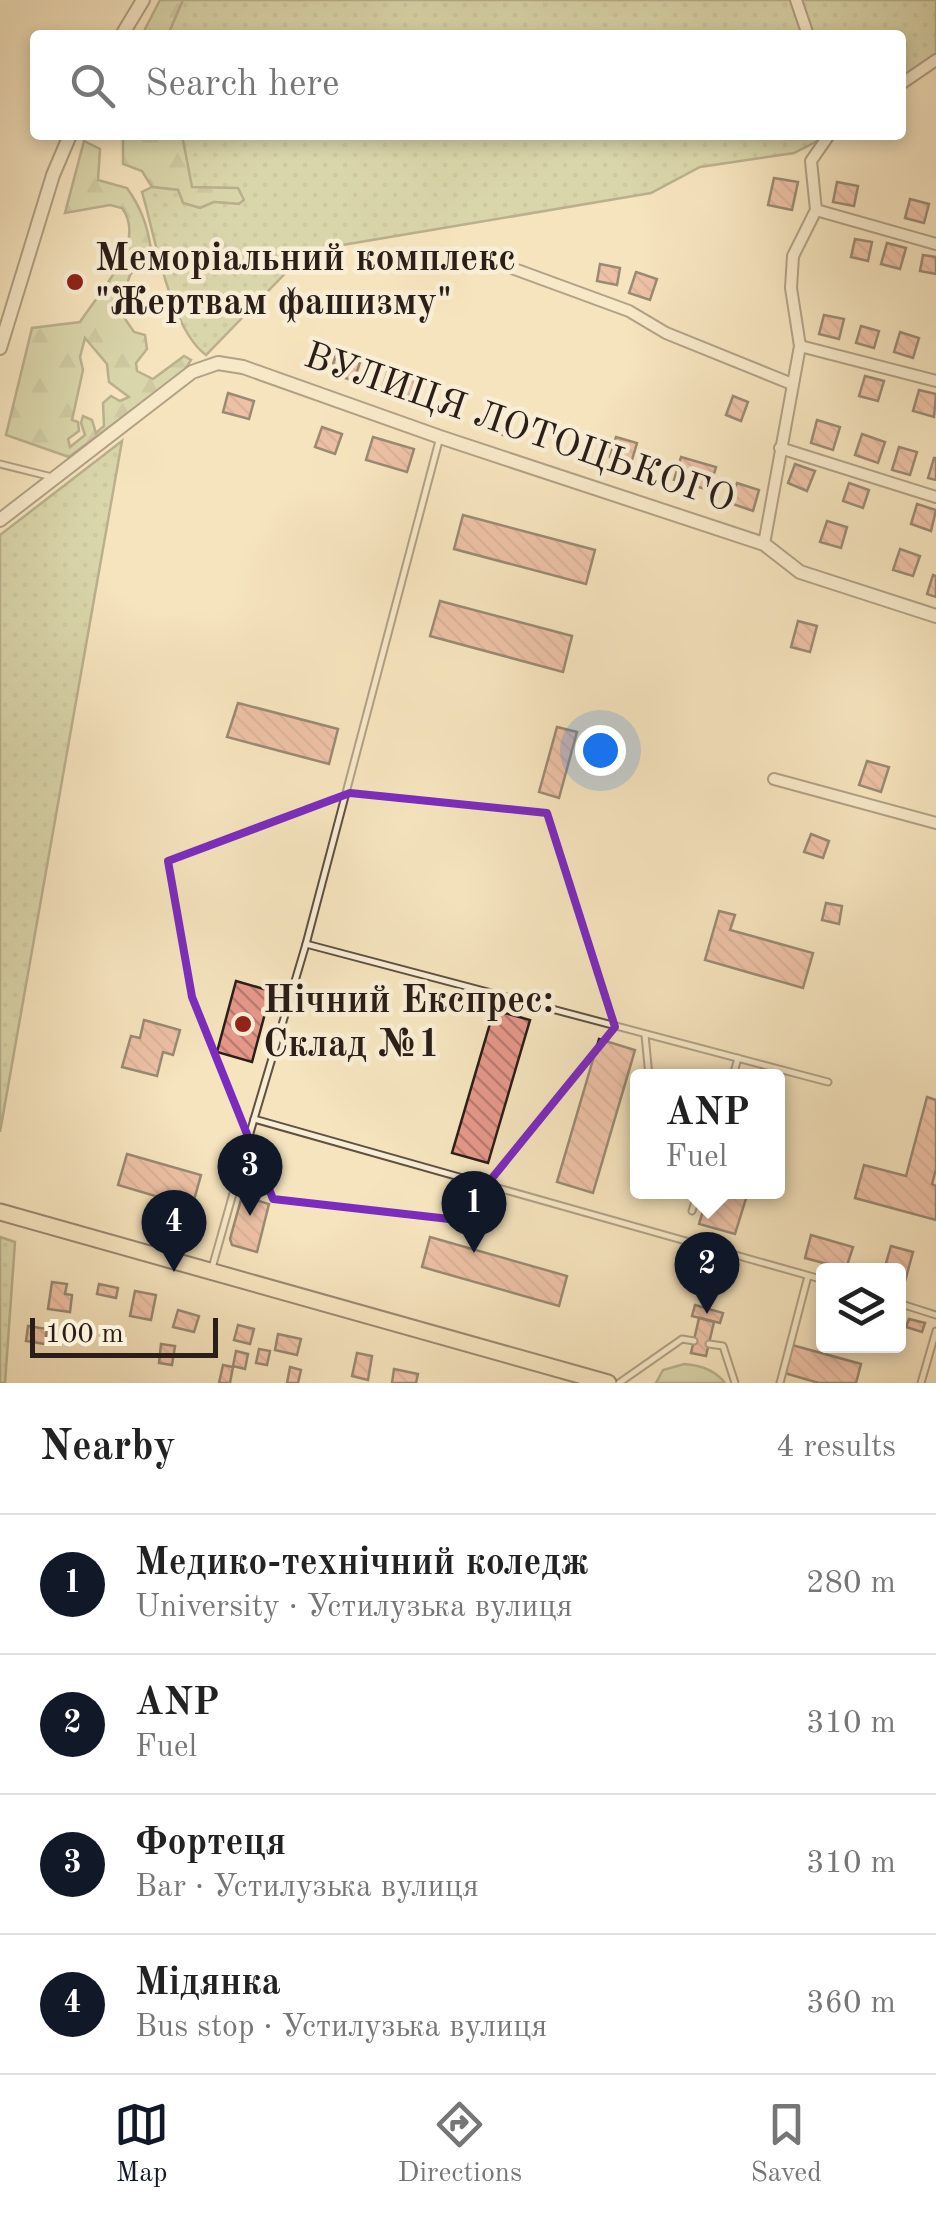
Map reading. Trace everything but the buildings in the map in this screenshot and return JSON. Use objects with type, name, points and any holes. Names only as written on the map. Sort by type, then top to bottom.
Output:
[{"type":"main road","points":[[0,1212],[608,1383]]},
{"type":"street","points":[[796,0],[806,30]]},
{"type":"street","points":[[125,30],[140,3]]},
{"type":"street","points":[[906,81],[936,60]]},
{"type":"street","points":[[0,348],[53,175],[68,140]]},
{"type":"street","points":[[764,544],[800,346],[791,288],[793,256],[816,210],[811,161],[826,140]]},
{"type":"street","points":[[816,210],[936,244]]},
{"type":"street","points":[[509,267],[629,310],[666,334],[792,384]]},
{"type":"street","points":[[800,346],[936,381]]},
{"type":"street","name":"ВУЛИЦЯ ЛОТОЦЬКОГО","points":[[0,520],[192,372],[218,363],[243,367],[764,544],[800,572],[936,616]]},
{"type":"street","points":[[780,448],[936,497]]},
{"type":"street","points":[[774,779],[936,823]]},
{"type":"lane","points":[[211,1271],[306,944],[440,437]]},
{"type":"lane","points":[[0,464],[55,478]]},
{"type":"lane","points":[[306,944],[779,1069]]},
{"type":"lane","points":[[645,1034],[648,1069]]},
{"type":"lane","points":[[735,1069],[738,1058]]},
{"type":"lane","points":[[785,1071],[828,1082]]},
{"type":"lane","points":[[254,1119],[816,1278]]},
{"type":"lane","points":[[692,1211],[696,1199]]},
{"type":"lane","points":[[780,1383],[808,1276]]},
{"type":"lane","points":[[906,1306],[936,1315]]},
{"type":"lane","points":[[921,1383],[936,1331]]},
{"type":"lane","points":[[619,1383],[682,1338],[694,1341]]},
{"type":"lane","points":[[710,1344],[723,1346],[735,1383]]},
{"type":"highlighted area","points":[[350,793],[547,813],[615,1027],[458,1220],[273,1199],[192,997],[168,861]]},
{"type":"green space","points":[[160,0],[183,0],[170,30],[145,30]]},
{"type":"green space","points":[[183,0],[936,0],[936,60],[906,81],[906,30],[170,30]]},
{"type":"green space","points":[[123,140],[183,140],[186,153],[239,188],[244,200],[239,204],[215,202],[200,208],[183,203],[178,190],[152,187],[142,171],[123,164]]},
{"type":"green space","points":[[183,140],[819,140],[794,153],[700,167],[651,193],[307,251],[206,355],[193,342],[173,304],[142,192],[152,187],[178,190],[183,203],[200,208],[214,202],[239,204],[244,200],[238,188],[192,187]]},
{"type":"green space","points":[[84,141],[100,149],[98,180],[127,188],[148,232],[151,249],[130,275],[119,310],[134,332],[145,335],[147,349],[136,363],[137,371],[153,379],[184,356],[191,360],[184,371],[69,457],[6,435],[32,328],[80,322],[118,267],[129,236],[122,208],[110,205],[65,213]],"holes":[[[85,338],[107,364],[109,382],[129,397],[120,401],[111,396],[103,403],[104,426],[96,433],[92,420],[83,416],[85,435],[70,447],[68,439],[79,431],[78,422],[72,420],[83,370],[80,357]]]},
{"type":"green space","points":[[122,441],[0,1132],[0,535]]},
{"type":"green space","points":[[0,1237],[15,1242],[5,1383],[0,1383]]},
{"type":"green space","points":[[684,1364],[707,1369],[725,1383],[656,1383],[663,1370]]},
{"type":"place","name":"Меморіальний комплекс \"Жертвам фашизму\"","points":[[75,282]]},
{"type":"place","name":"Нічний Експрес: Склад №1","points":[[243,1024]]},
{"type":"place","name":"Фортеця","points":[[250,1216]]},
{"type":"place","name":"Медико-технічний коледж","points":[[474,1253]]},
{"type":"place","name":"Мідянка","points":[[174,1272]]},
{"type":"place","name":"ANP","points":[[707,1314]]}]
